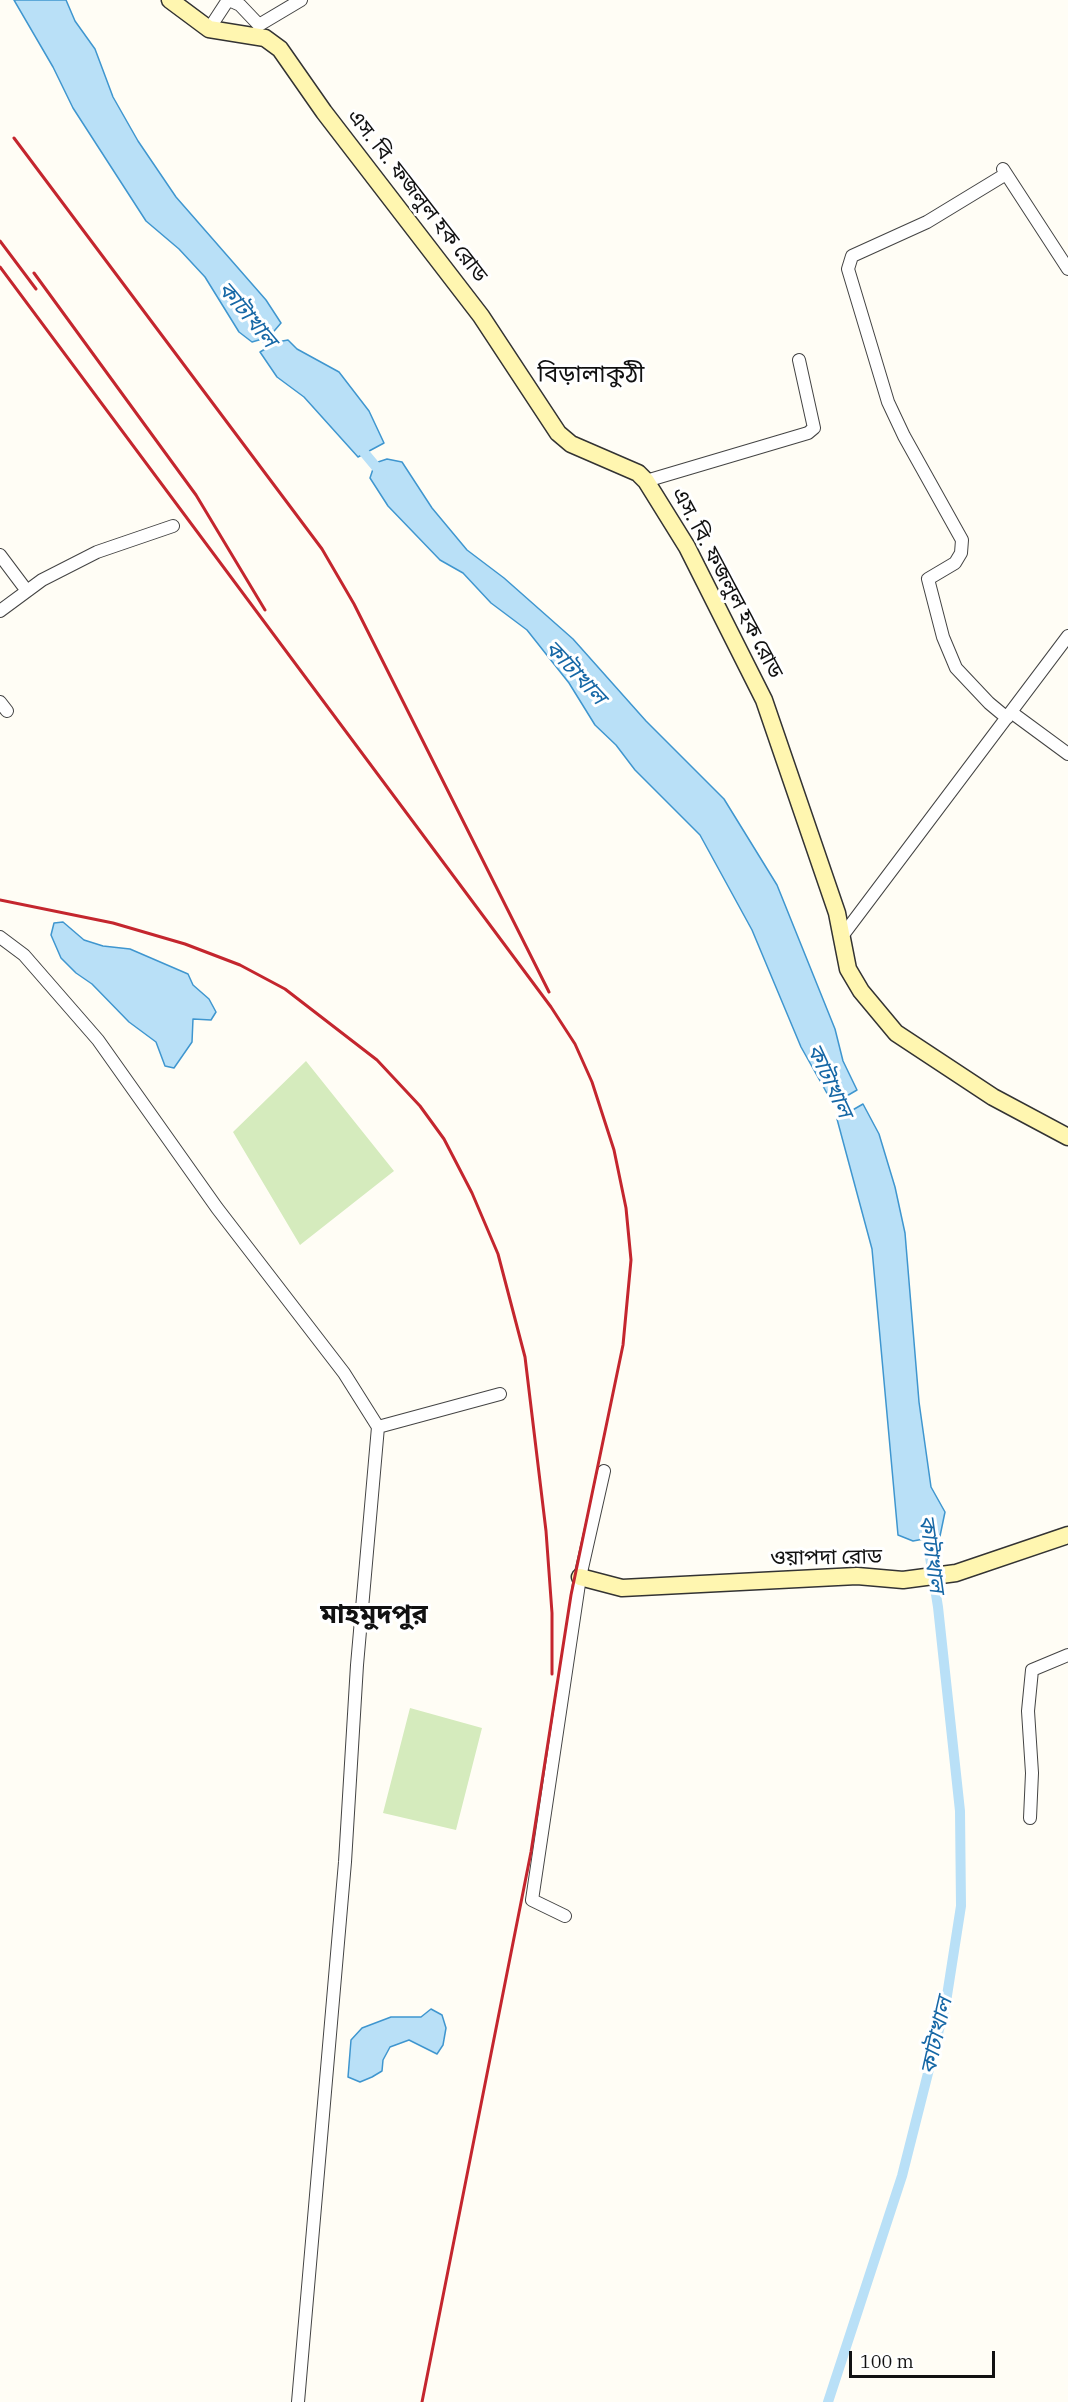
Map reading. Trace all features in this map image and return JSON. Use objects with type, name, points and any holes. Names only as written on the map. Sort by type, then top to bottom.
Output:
[{"type":"main road","name":"এস. বি. ফজলুল হক রোড","points":[[170,0],[209,28],[265,38],[280,49],[324,112],[481,316],[558,432],[571,444],[638,473],[646,481],[687,548],[764,700],[843,935],[848,969],[875,1011],[896,1033],[993,1097],[1068,1137]]},
{"type":"main road","name":"ওয়াপদা রোড","points":[[580,1577],[622,1588],[857,1576],[903,1580],[956,1573],[1068,1535]]},
{"type":"street","points":[[209,28],[229,0],[240,5],[259,24],[301,0]]},
{"type":"street","points":[[1068,269],[1004,171],[927,222],[852,256],[848,269],[888,402],[904,436],[962,540],[960,553],[955,563],[928,579],[943,637],[956,668],[989,703],[1068,754]]},
{"type":"street","points":[[646,481],[808,433],[814,428],[799,360]]},
{"type":"street","points":[[0,611],[42,580],[97,552],[173,526]]},
{"type":"street","points":[[0,555],[27,591]]},
{"type":"street","points":[[843,935],[1068,636]]},
{"type":"street","points":[[0,937],[24,955],[98,1040],[217,1208],[344,1373],[378,1427],[357,1665],[345,1862],[298,2402]]},
{"type":"street","points":[[378,1427],[500,1394]]},
{"type":"street","points":[[565,1916],[532,1900],[580,1577],[604,1471]]},
{"type":"street","points":[[1030,1818],[1032,1773],[1028,1711],[1032,1670],[1068,1655]]},
{"type":"green space","points":[[306,1061],[394,1171],[300,1245],[233,1132]]},
{"type":"green space","points":[[410,1708],[482,1728],[456,1830],[383,1813]]},
{"type":"water","points":[[14,0],[66,0],[75,21],[95,49],[113,97],[138,141],[176,197],[266,300],[281,323],[269,337],[252,342],[239,332],[205,277],[179,249],[146,221],[73,108],[53,67]]},
{"type":"water","points":[[288,340],[297,349],[339,372],[369,411],[384,443],[358,457],[304,397],[277,377],[260,352],[277,342]]},
{"type":"water","points":[[387,459],[402,462],[432,508],[467,550],[504,578],[573,639],[646,721],[724,799],[777,885],[835,1029],[843,1061],[857,1090],[833,1104],[801,1047],[752,930],[700,835],[635,770],[616,745],[595,725],[569,683],[527,630],[491,603],[463,573],[440,560],[388,506],[370,478],[375,463]]},
{"type":"water","points":[[63,922],[84,940],[103,946],[130,949],[188,974],[193,985],[209,999],[216,1012],[211,1020],[193,1019],[192,1042],[174,1068],[165,1066],[156,1042],[129,1022],[92,984],[76,973],[61,958],[51,935],[54,923]]},
{"type":"water","points":[[863,1104],[879,1134],[895,1187],[905,1233],[919,1402],[931,1487],[945,1512],[940,1536],[913,1541],[898,1535],[872,1249],[837,1119]]},
{"type":"water","points":[[431,2009],[442,2015],[446,2028],[443,2045],[437,2054],[409,2040],[390,2047],[383,2060],[382,2071],[360,2082],[348,2077],[351,2040],[362,2028],[391,2017],[421,2017]]},
{"type":"waterway","name":"কাটাখাল","points":[[257,329],[280,355]]},
{"type":"waterway","name":"কাটাখাল","points":[[357,444],[382,474]]},
{"type":"waterway","name":"কাটাখাল","points":[[833,1088],[850,1126]]},
{"type":"waterway","name":"কাটাখাল","points":[[828,2402],[902,2176],[946,2002],[961,1906],[960,1811],[938,1607],[925,1526]]},
{"type":"railway","points":[[14,138],[322,549],[354,604],[549,992]]},
{"type":"railway","points":[[0,241],[36,289]]},
{"type":"railway","points":[[0,267],[551,1007],[575,1044],[592,1082],[614,1150],[626,1208],[631,1260],[623,1345],[571,1595],[531,1852],[422,2402]]},
{"type":"railway","points":[[34,273],[196,495],[265,610]]},
{"type":"railway","points":[[0,900],[113,923],[185,944],[240,965],[285,989],[377,1060],[420,1106],[444,1139],[472,1193],[498,1254],[525,1357],[546,1531],[552,1613],[552,1674]]},
{"type":"district","name":"বিড়ালাকুঠী","points":[[591,375]]},
{"type":"district","name":"মাহমুদপুর","points":[[374,1615]]}]
